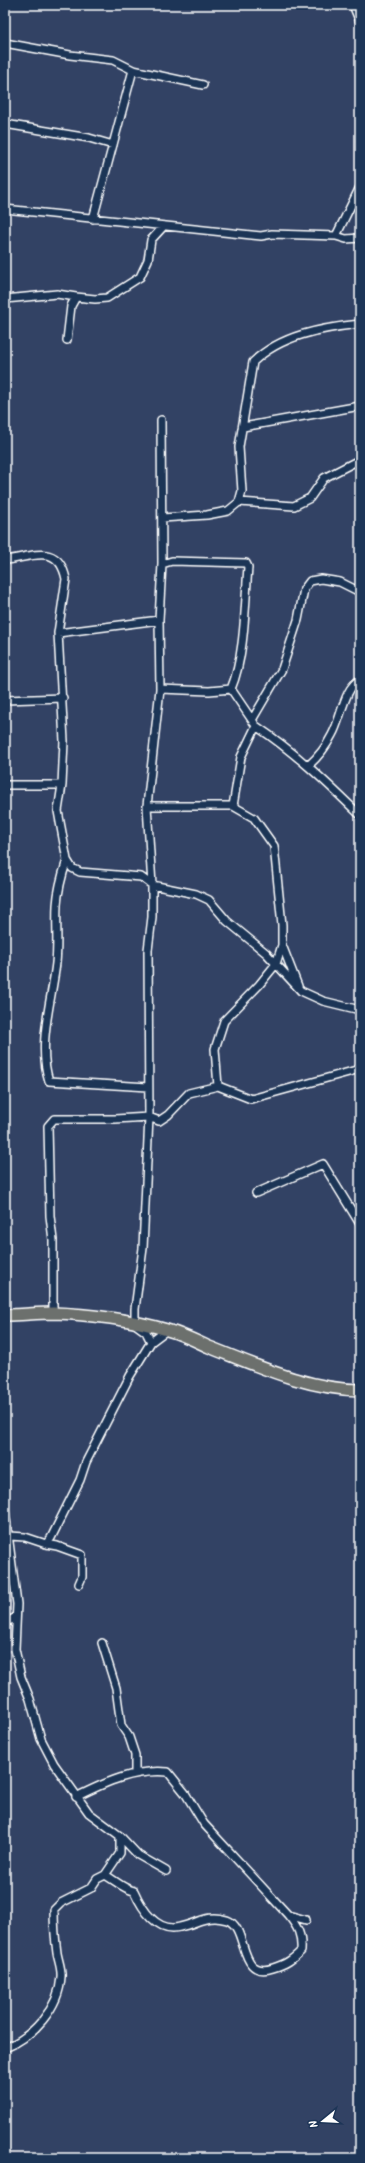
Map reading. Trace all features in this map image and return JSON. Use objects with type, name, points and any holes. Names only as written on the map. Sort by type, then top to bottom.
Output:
[{"type":"main road","points":[[5,1316],[53,1313],[113,1319],[167,1330],[245,1361],[307,1383],[360,1390]]},
{"type":"street","points":[[353,5],[360,22]]},
{"type":"street","points":[[5,43],[70,55],[114,60],[133,70],[203,85]]},
{"type":"street","points":[[93,219],[133,70]]},
{"type":"street","points":[[5,124],[83,136],[113,145]]},
{"type":"street","points":[[336,236],[360,187]]},
{"type":"street","points":[[5,209],[163,227],[260,236],[336,236],[346,239],[360,238]]},
{"type":"street","points":[[5,299],[57,294],[95,300],[107,298],[140,277],[148,260],[151,240],[163,227]]},
{"type":"street","points":[[67,340],[71,306],[76,297]]},
{"type":"street","points":[[162,518],[207,515],[228,511],[239,502],[242,491],[239,447],[252,362],[276,344],[302,334],[335,327],[360,324]]},
{"type":"street","points":[[243,427],[360,406]]},
{"type":"street","points":[[150,1342],[146,1332],[135,1324],[135,1310],[143,1248],[149,1117],[148,950],[152,917],[152,885],[147,806],[160,689],[162,564],[161,420]]},
{"type":"street","points":[[239,502],[294,506],[310,498],[324,478],[355,462],[360,462]]},
{"type":"street","points":[[5,560],[35,554],[54,558],[59,562],[64,570],[66,579],[58,633],[63,698],[62,785],[58,811],[67,860],[72,868],[80,872],[141,877],[152,885],[196,894],[209,900],[227,921],[266,953],[301,991],[324,1001],[360,1010]]},
{"type":"street","points":[[162,564],[172,561],[246,563],[248,567],[239,655],[236,678],[231,689]]},
{"type":"street","points":[[233,806],[242,757],[254,723],[282,669],[298,620],[304,588],[310,582],[321,579],[340,582],[360,592]]},
{"type":"street","points":[[58,633],[160,620]]},
{"type":"street","points":[[309,765],[332,736],[341,717],[347,695],[355,682],[360,680]]},
{"type":"street","points":[[160,689],[209,691],[231,689]]},
{"type":"street","points":[[231,689],[254,723],[309,765],[360,816]]},
{"type":"street","points":[[5,700],[63,698]]},
{"type":"street","points":[[5,784],[62,785]]},
{"type":"street","points":[[147,806],[233,806],[254,818],[274,846],[282,925],[282,945],[276,964],[259,985],[224,1021],[215,1049],[218,1086]]},
{"type":"street","points":[[67,860],[61,879],[57,905],[56,961],[47,1028],[45,1068],[49,1080],[148,1087]]},
{"type":"street","points":[[282,945],[301,991]]},
{"type":"street","points":[[53,1313],[53,1240],[50,1216],[48,1141],[48,1126],[50,1121],[54,1119],[115,1119],[149,1117],[159,1120],[168,1116],[187,1094],[218,1086],[252,1099],[360,1069]]},
{"type":"street","points":[[256,1193],[323,1164],[360,1224]]},
{"type":"street","points":[[46,1544],[51,1538],[80,1480],[86,1462],[110,1418],[122,1391],[150,1342],[167,1330]]},
{"type":"street","points":[[5,1511],[10,1536],[16,1584],[15,1638],[18,1665],[47,1754],[76,1797],[89,1813],[120,1836],[138,1855],[166,1871]]},
{"type":"street","points":[[10,1536],[25,1537],[82,1555],[82,1577],[80,1584]]},
{"type":"street","points":[[5,1623],[16,1617]]},
{"type":"street","points":[[102,1643],[116,1688],[121,1725],[129,1737],[135,1756],[135,1774]]},
{"type":"street","points":[[76,1797],[98,1786],[135,1774],[148,1771],[168,1772],[185,1793],[204,1824],[288,1915],[298,1928],[302,1939],[301,1951],[291,1962],[269,1970],[260,1970],[251,1964],[236,1927],[229,1920],[216,1917],[202,1918],[180,1927],[166,1927],[147,1915],[134,1891],[125,1889],[118,1882],[104,1875]]},
{"type":"street","points":[[5,2048],[21,2042],[52,2009],[57,1996],[61,1976],[54,1929],[54,1910],[61,1902],[91,1888],[97,1879],[104,1875],[120,1853],[120,1836]]},
{"type":"street","points":[[288,1915],[306,1920]]}]
